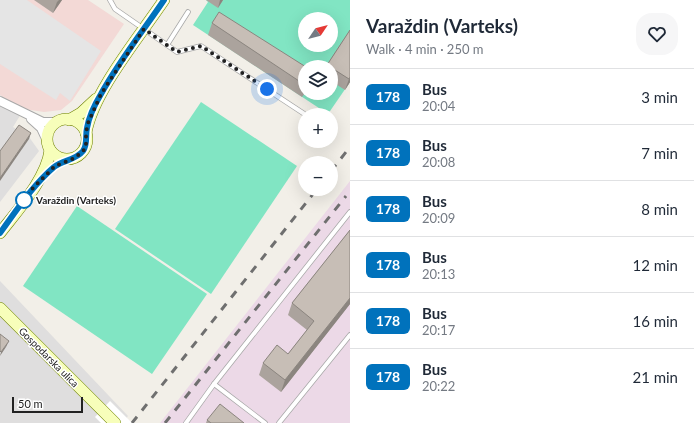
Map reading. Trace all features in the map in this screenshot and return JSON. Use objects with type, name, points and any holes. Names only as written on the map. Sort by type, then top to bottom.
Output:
[{"type":"main road","points":[[33,188],[55,166],[80,154],[84,150],[86,145],[88,123],[101,94],[164,0]]},
{"type":"main road","points":[[0,233],[33,188],[47,163],[49,130],[57,122],[69,120],[81,114],[101,94]]},
{"type":"main road","points":[[69,120],[79,124],[86,133]]},
{"type":"main road","points":[[48,145],[58,158],[69,159]]},
{"type":"main road","name":"Gospodarska ulica","points":[[0,308],[115,423]]},
{"type":"street","points":[[0,101],[43,122],[57,122]]},
{"type":"street","points":[[29,116],[40,128],[48,145]]},
{"type":"lane","points":[[110,0],[115,9],[177,52],[201,46],[298,110]]},
{"type":"lane","points":[[167,45],[188,12]]},
{"type":"lane","points":[[186,423],[214,384],[350,212]]},
{"type":"lane","points":[[279,423],[350,335]]},
{"type":"lane","points":[[214,384],[265,423]]},
{"type":"shaded area","points":[[0,0],[88,0],[124,24],[72,101],[61,110],[44,112],[24,109],[0,95]]},
{"type":"shaded area","points":[[0,0],[27,0],[101,51],[70,101],[60,93],[56,100],[0,64]]},
{"type":"shaded area","points":[[0,95],[24,109],[13,127],[29,137],[39,151],[0,202]]},
{"type":"shaded area","points":[[350,181],[350,423],[160,423]]},
{"type":"shaded area","points":[[0,281],[128,416],[122,423],[0,423]]},
{"type":"green space","points":[[206,0],[350,0],[350,82],[338,99],[338,60],[298,60],[298,94],[193,25],[208,2]]},
{"type":"green space","points":[[307,100],[338,100],[332,108],[319,108]]},
{"type":"green space","points":[[201,102],[297,166],[211,294],[115,229]]},
{"type":"green space","points":[[77,206],[207,294],[152,374],[23,286]]},
{"type":"pier","points":[[110,401],[132,423],[101,423],[95,417]]},
{"type":"building","points":[[219,12],[298,62],[298,80],[212,23]]},
{"type":"building","points":[[350,30],[349,79],[338,72],[338,60],[330,60],[336,52],[338,52],[338,48]]},
{"type":"building","points":[[19,125],[31,133],[0,178],[0,151]]},
{"type":"building","points":[[350,230],[350,298],[285,380],[263,363],[277,345],[288,354],[314,321],[292,303]]},
{"type":"building","points":[[0,334],[9,341],[1,352],[0,351]]},
{"type":"building","points":[[220,404],[244,423],[211,423],[207,420]]},
{"type":"railway","points":[[338,162],[350,147]]},
{"type":"railway","points":[[132,423],[311,196]]},
{"type":"railway","points":[[165,423],[346,196]]},
{"type":"bus line","name":"178","points":[[0,233],[33,188],[55,166],[69,159],[75,158],[84,150],[86,145],[88,123],[101,94],[164,0]]},
{"type":"place","name":"Varaždin (Varteks)","points":[[24,200]]},
{"type":"route","points":[[24,200],[33,188],[55,166],[69,159],[75,158],[84,150],[86,145],[88,123],[101,94],[144,29],[177,52],[201,46],[267,89]]}]
